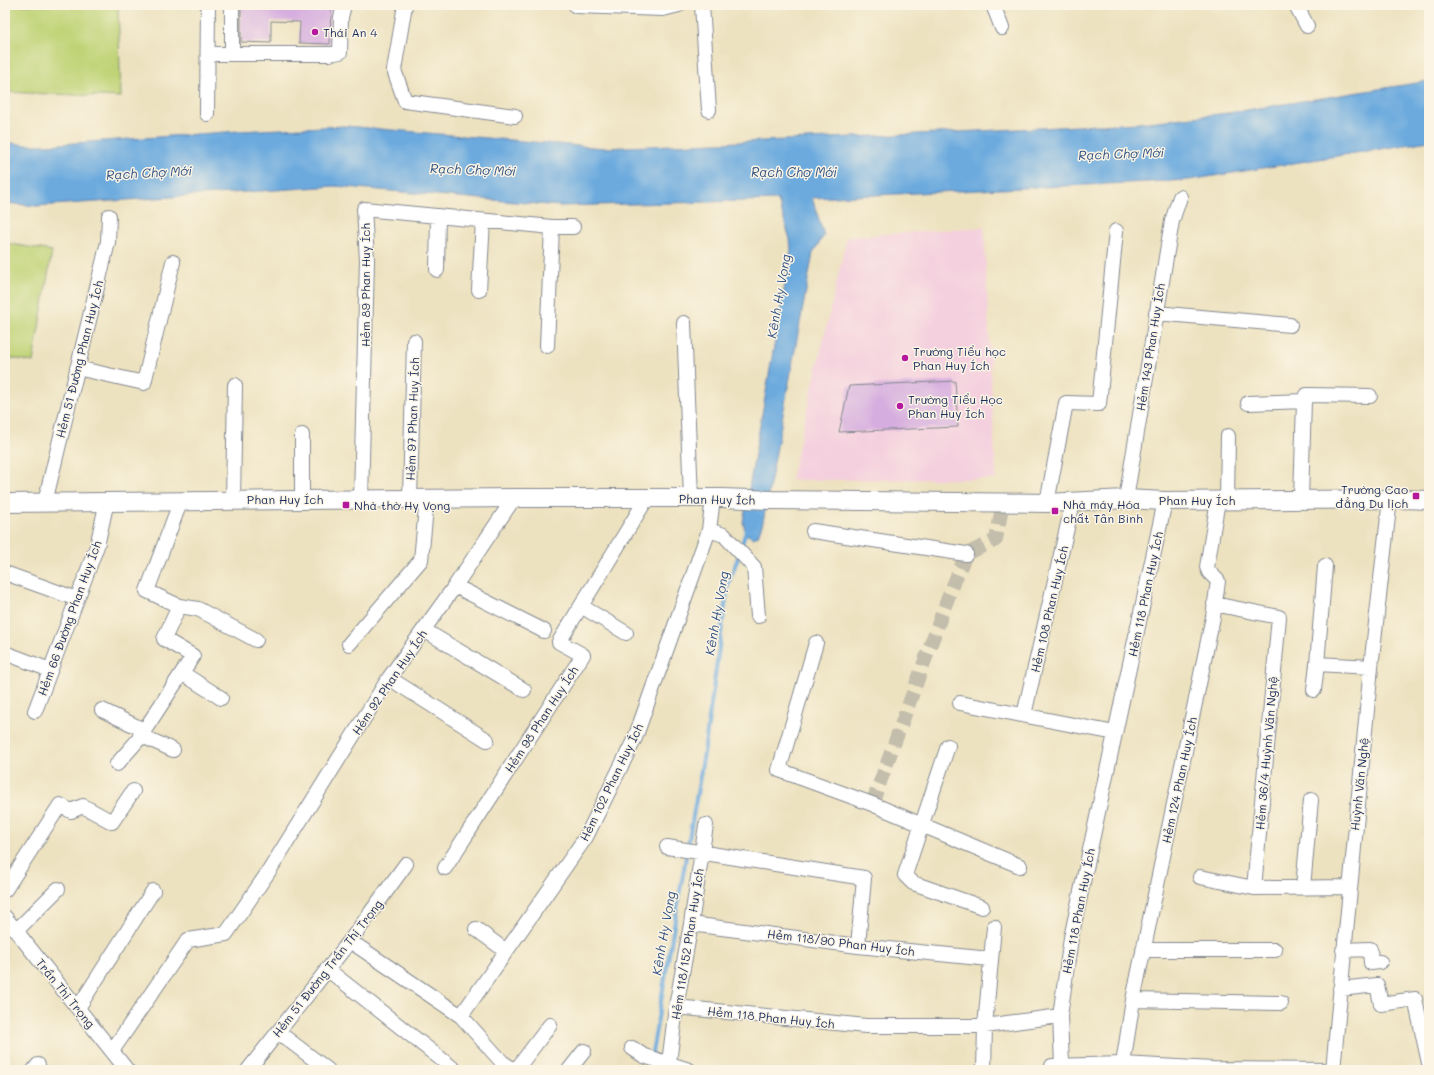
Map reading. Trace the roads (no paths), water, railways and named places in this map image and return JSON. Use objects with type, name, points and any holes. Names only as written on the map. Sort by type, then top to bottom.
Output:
[{"type":"main road","name":"Phan Huy Ích","points":[[5,503],[418,498],[717,498],[1047,503],[1126,499],[1165,501],[1301,499],[1429,500]]},
{"type":"street","points":[[207,114],[209,54],[208,5]]},
{"type":"street","points":[[232,5],[232,54]]},
{"type":"street","points":[[209,54],[329,54],[340,52],[341,17],[344,5]]},
{"type":"street","points":[[405,5],[394,70],[405,101],[515,116]]},
{"type":"street","points":[[576,6],[663,9],[679,5]]},
{"type":"street","points":[[702,5],[709,110]]},
{"type":"street","points":[[993,5],[1002,28]]},
{"type":"street","points":[[1296,5],[1307,26]]},
{"type":"street","name":"Hẻm 143 Phan Huy Ích","points":[[1126,499],[1172,221],[1180,197]]},
{"type":"street","name":"Hẻm 89 Phan Huy Ích","points":[[361,499],[366,260],[364,209],[552,227],[573,227]]},
{"type":"street","name":"Hẻm 51 Đường Phan Huy Ích","points":[[45,502],[108,242],[109,216]]},
{"type":"street","points":[[437,270],[438,216]]},
{"type":"street","points":[[479,290],[483,221]]},
{"type":"street","points":[[547,346],[552,227]]},
{"type":"street","points":[[1047,503],[1066,403],[1098,404],[1116,231]]},
{"type":"street","points":[[77,368],[144,383],[173,262]]},
{"type":"street","points":[[1156,313],[1290,325]]},
{"type":"street","points":[[684,323],[691,498]]},
{"type":"street","name":"Hẻm 97 Phan Huy Ích","points":[[349,644],[421,560],[414,341]]},
{"type":"street","points":[[233,500],[235,385]]},
{"type":"street","points":[[1301,499],[1304,401],[1307,395],[1370,396]]},
{"type":"street","points":[[1248,403],[1304,401]]},
{"type":"street","points":[[302,434],[302,499]]},
{"type":"street","name":"Hẻm 124 Phan Huy Ích","points":[[1123,1064],[1133,1000],[1218,581],[1209,572],[1207,567],[1222,500],[1228,436]]},
{"type":"street","name":"Hẻm 92 Phan Huy Ích","points":[[112,1051],[188,940],[226,934],[269,871],[389,678],[455,586],[514,498]]},
{"type":"street","name":"Hẻm 98 Phan Huy Ích","points":[[445,868],[583,655],[559,642],[647,498]]},
{"type":"street","name":"Hẻm 102 Phan Huy Ích","points":[[461,1016],[586,837],[635,738],[709,530],[717,498]]},
{"type":"street","name":"Huỳnh Văn Nghệ","points":[[1333,1070],[1349,887],[1371,667],[1390,499]]},
{"type":"street","points":[[181,500],[147,591],[179,606],[198,609],[256,640]]},
{"type":"street","name":"Hẻm 66 Đường Phan Huy Ích","points":[[35,711],[97,546],[107,501]]},
{"type":"street","name":"Hẻm 118 Phan Huy Ích","points":[[676,1008],[866,1026],[985,1026],[1060,1016],[1070,938],[1165,501]]},
{"type":"street","name":"Hẻm 108 Phan Huy Ích","points":[[1024,716],[1073,502]]},
{"type":"street","points":[[709,530],[724,535],[754,567],[758,616]]},
{"type":"street","points":[[813,531],[966,554]]},
{"type":"street","points":[[1314,690],[1325,566]]},
{"type":"street","points":[[5,573],[77,599]]},
{"type":"street","points":[[455,586],[544,631]]},
{"type":"street","name":"Hẻm 36/4 Huỳnh Văn Nghệ","points":[[1214,604],[1279,617],[1254,888]]},
{"type":"street","points":[[117,764],[142,732],[193,656],[164,638],[179,606]]},
{"type":"street","points":[[581,606],[626,633]]},
{"type":"street","points":[[424,630],[524,690]]},
{"type":"street","points":[[816,643],[779,770],[872,804],[1020,866]]},
{"type":"street","points":[[5,653],[50,670]]},
{"type":"street","points":[[1317,664],[1371,667]]},
{"type":"street","points":[[182,673],[221,698]]},
{"type":"street","points":[[389,678],[487,740]]},
{"type":"street","points":[[960,703],[1115,733]]},
{"type":"street","points":[[102,710],[173,750]]},
{"type":"street","points":[[948,746],[905,875],[913,883],[982,907]]},
{"type":"street","points":[[5,890],[60,805],[71,811],[83,806],[112,822],[133,791]]},
{"type":"street","points":[[1303,888],[1311,800]]},
{"type":"street","name":"Hẻm 118/152 Phan Huy Ích","points":[[665,1062],[691,924],[700,854],[706,825]]},
{"type":"street","points":[[667,847],[700,854],[738,858],[864,878],[858,946]]},
{"type":"street","name":"Hẻm 51 Đường Trần Thị Trọng","points":[[250,1070],[350,941],[406,864]]},
{"type":"street","points":[[1200,877],[1254,888],[1349,887]]},
{"type":"street","points":[[16,930],[58,889]]},
{"type":"street","points":[[78,1008],[153,891]]},
{"type":"street","name":"Trần Thị Trọng","points":[[5,917],[127,1070]]},
{"type":"street","name":"Hẻm 118/90 Phan Huy Ích","points":[[691,924],[858,946],[990,958]]},
{"type":"street","points":[[984,1070],[985,1026],[994,927]]},
{"type":"street","points":[[476,929],[506,951]]},
{"type":"street","points":[[350,941],[461,1016],[502,1062],[515,1070],[550,1025]]},
{"type":"street","points":[[1343,950],[1370,949],[1371,963],[1380,962]]},
{"type":"street","points":[[1144,950],[1275,950]]},
{"type":"street","points":[[327,969],[455,1070]]},
{"type":"street","points":[[1340,989],[1377,985],[1381,1004],[1415,999],[1425,1026],[1429,1063]]},
{"type":"street","points":[[1133,1000],[1280,1003]]},
{"type":"street","points":[[1060,1016],[1057,1068],[1123,1064],[1140,1068],[1333,1070]]},
{"type":"street","points":[[278,1032],[328,1070]]},
{"type":"street","points":[[632,1048],[644,1056],[689,1070]]},
{"type":"street","points":[[569,1070],[584,1051]]},
{"type":"water","name":"Rạch Chợ Mới","points":[[1429,81],[1429,141],[1189,180],[812,198],[824,235],[813,253],[763,522],[758,536],[753,538],[746,534],[743,522],[791,250],[790,239],[778,200],[560,206],[335,186],[37,206],[5,203],[5,142],[25,145],[48,145],[239,131],[345,126],[604,148],[1140,123],[1228,113]]},
{"type":"waterway","name":"Kênh Hy Vọng","points":[[741,548],[746,530]]},
{"type":"waterway","name":"Kênh Hy Vọng","points":[[649,1070],[704,753],[728,584],[739,555]]},
{"type":"tunnel","points":[[872,804],[946,603],[966,554],[996,540],[1003,502]]},
{"type":"place","name":"Thái An 4","points":[[315,32]]},
{"type":"place","name":"Trường Tiểu học Phan Huy Ích","points":[[905,358]]},
{"type":"place","name":"Trường Tiểu Học Phan Huy Ích","points":[[900,406]]},
{"type":"place","name":"Trường Cao đẳng Du lịch","points":[[1416,496]]},
{"type":"place","name":"Nhà thờ Hy Vọng","points":[[346,505]]},
{"type":"place","name":"Nhà máy Hóa chất Tân Bình","points":[[1055,511]]}]
